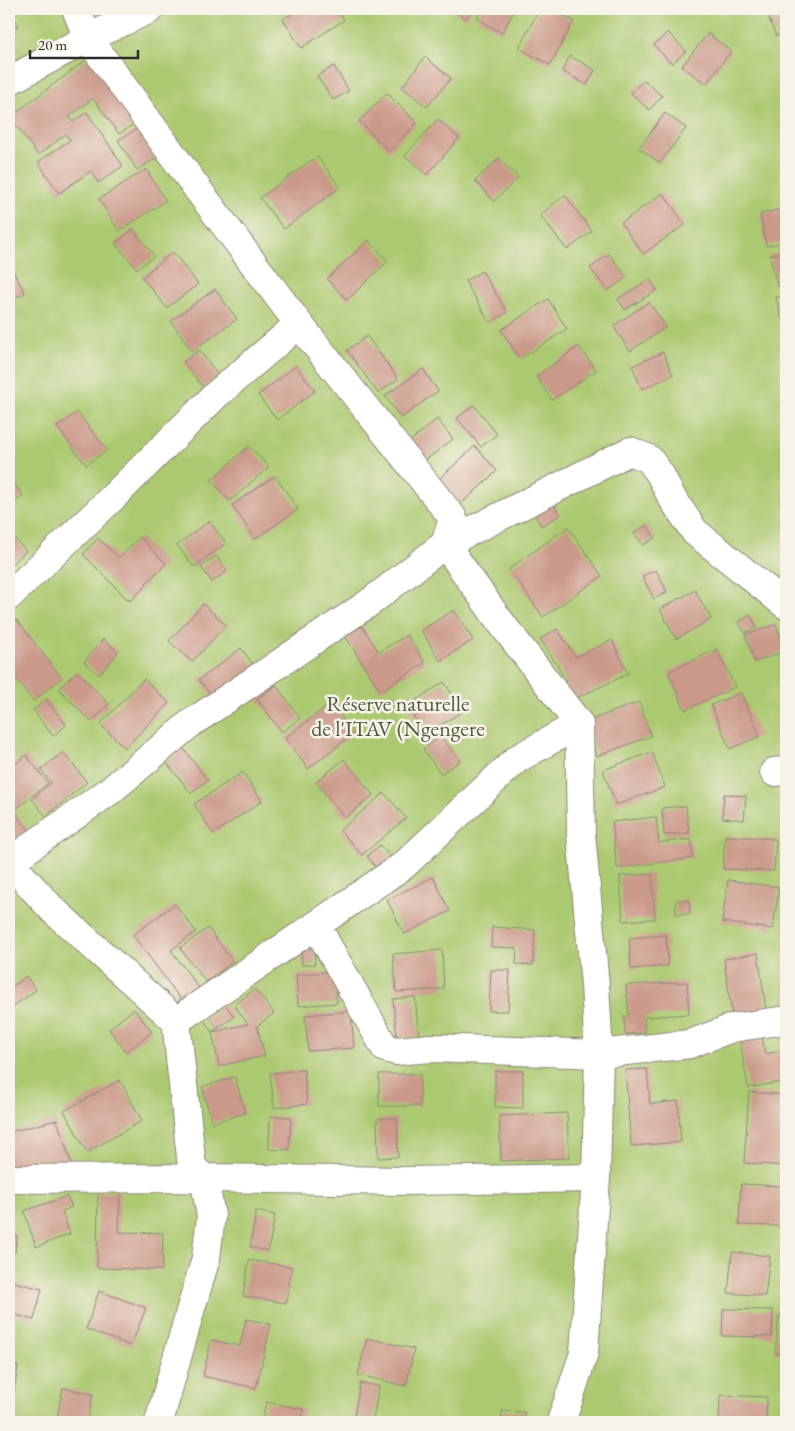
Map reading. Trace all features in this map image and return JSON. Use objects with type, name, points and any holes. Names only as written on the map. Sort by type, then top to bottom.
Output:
[{"type":"street","points":[[76,9],[88,38],[298,324],[453,518],[445,544]]},
{"type":"street","points":[[9,81],[88,38],[150,9]]},
{"type":"street","points":[[9,596],[217,394],[298,324]]},
{"type":"street","points":[[159,1422],[190,1308],[206,1258],[211,1216],[204,1178],[192,1167],[176,1021],[52,909],[9,862],[111,790],[191,723],[368,604],[445,544],[630,451],[649,458],[660,474],[672,498],[696,532],[786,605]]},
{"type":"street","points":[[445,544],[579,724],[581,834],[595,985],[599,1054],[596,1178],[584,1353],[561,1422]]},
{"type":"street","points":[[176,1021],[404,865],[517,759],[579,724]]},
{"type":"street","points":[[316,925],[385,1048],[396,1052],[431,1048],[599,1054],[690,1044],[732,1028],[786,1020]]},
{"type":"street","points":[[9,1179],[204,1178],[407,1181],[596,1178]]},
{"type":"green space","name":"Réserve naturelle de l'ITAV (Ngengere","points":[[9,9],[786,9],[786,1422],[9,1422]]},
{"type":"building","points":[[9,9],[11,9],[18,26],[11,29],[15,38],[9,41]]},
{"type":"building","points":[[299,9],[337,9],[344,20],[301,48],[283,19]]},
{"type":"building","points":[[451,9],[473,9],[466,19]]},
{"type":"building","points":[[482,9],[515,9],[502,33],[477,18]]},
{"type":"building","points":[[539,9],[551,9],[574,21],[550,65],[519,48]]},
{"type":"building","points":[[765,9],[786,9],[786,32],[776,36]]},
{"type":"building","points":[[668,32],[686,51],[672,64],[654,45]]},
{"type":"building","points":[[708,33],[731,51],[706,84],[682,66]]},
{"type":"building","points":[[570,56],[595,70],[587,85],[562,71]]},
{"type":"building","points":[[90,57],[138,121],[119,134],[93,98],[69,117],[73,122],[87,112],[123,166],[98,183],[91,171],[59,193],[38,162],[70,140],[66,134],[38,155],[10,117]]},
{"type":"building","points":[[425,57],[451,78],[427,107],[402,87]]},
{"type":"building","points":[[334,66],[349,91],[333,100],[317,76]]},
{"type":"building","points":[[644,80],[662,96],[649,110],[631,93]]},
{"type":"building","points":[[387,93],[417,123],[389,151],[359,121]]},
{"type":"building","points":[[665,113],[686,128],[660,163],[639,148]]},
{"type":"building","points":[[438,119],[459,138],[427,175],[405,156]]},
{"type":"building","points":[[141,127],[160,156],[137,170],[118,140]]},
{"type":"building","points":[[317,156],[340,187],[284,229],[260,198]]},
{"type":"building","points":[[499,158],[518,178],[494,201],[475,181]]},
{"type":"building","points":[[146,169],[166,201],[119,231],[99,199]]},
{"type":"building","points":[[663,193],[685,225],[643,254],[621,223]]},
{"type":"building","points":[[565,195],[592,231],[567,250],[540,215]]},
{"type":"building","points":[[786,208],[786,242],[766,246],[760,214]]},
{"type":"building","points":[[133,229],[154,256],[137,269],[115,243]]},
{"type":"building","points":[[368,240],[388,261],[347,300],[327,279]]},
{"type":"building","points":[[786,251],[786,284],[777,286],[770,255]]},
{"type":"building","points":[[173,252],[198,284],[167,308],[142,277]]},
{"type":"building","points":[[609,254],[627,277],[608,291],[590,268]]},
{"type":"building","points":[[9,264],[25,293],[9,301]]},
{"type":"building","points":[[482,271],[507,312],[490,323],[465,281]]},
{"type":"building","points":[[650,279],[657,290],[625,310],[618,299]]},
{"type":"building","points":[[215,289],[237,319],[192,351],[171,321]]},
{"type":"building","points":[[786,295],[786,316],[781,317],[776,297]]},
{"type":"building","points":[[548,299],[567,329],[520,359],[501,330]]},
{"type":"building","points":[[649,302],[666,327],[630,351],[613,326]]},
{"type":"building","points":[[367,336],[398,379],[378,393],[347,350]]},
{"type":"building","points":[[579,346],[596,370],[552,400],[536,376]]},
{"type":"building","points":[[199,350],[219,376],[204,388],[183,362]]},
{"type":"building","points":[[663,352],[673,375],[642,389],[632,366]]},
{"type":"building","points":[[296,366],[315,391],[277,420],[258,395]]},
{"type":"building","points":[[423,369],[438,391],[401,418],[385,396]]},
{"type":"building","points":[[474,405],[497,434],[481,447],[457,418]]},
{"type":"building","points":[[77,412],[107,450],[86,465],[57,427]]},
{"type":"building","points":[[437,419],[453,439],[424,461],[409,442]]},
{"type":"building","points":[[249,446],[269,467],[230,501],[211,480]]},
{"type":"building","points":[[475,446],[497,471],[460,505],[438,480]]},
{"type":"building","points":[[275,476],[298,509],[255,539],[232,505]]},
{"type":"building","points":[[9,478],[23,495],[9,507]]},
{"type":"building","points":[[548,494],[560,515],[541,526],[529,505]]},
{"type":"building","points":[[209,521],[226,543],[194,567],[177,545]]},
{"type":"building","points":[[647,525],[655,538],[643,545],[634,533]]},
{"type":"building","points":[[568,527],[602,576],[543,617],[509,569]]},
{"type":"building","points":[[9,532],[26,551],[9,567]]},
{"type":"building","points":[[140,537],[166,564],[130,601],[83,554],[98,538],[119,558]]},
{"type":"building","points":[[216,556],[227,571],[212,582],[201,567]]},
{"type":"building","points":[[656,570],[667,592],[654,599],[642,576]]},
{"type":"building","points":[[695,590],[711,619],[676,639],[660,609]]},
{"type":"building","points":[[203,604],[226,625],[192,662],[169,641]]},
{"type":"building","points":[[454,610],[473,640],[440,661],[421,630]]},
{"type":"building","points":[[750,615],[757,627],[745,633],[739,622]]},
{"type":"building","points":[[17,620],[62,678],[33,701],[9,670],[9,626]]},
{"type":"building","points":[[776,624],[785,651],[755,662],[745,635]]},
{"type":"building","points":[[362,626],[379,652],[407,635],[425,663],[380,691],[345,636]]},
{"type":"building","points":[[557,629],[576,657],[612,640],[628,674],[574,699],[558,666],[540,639]]},
{"type":"building","points":[[103,639],[118,652],[99,675],[84,662]]},
{"type":"building","points":[[241,648],[255,667],[214,699],[199,680]]},
{"type":"building","points":[[717,649],[735,687],[685,710],[668,672]]},
{"type":"building","points":[[77,671],[109,704],[91,722],[59,689]]},
{"type":"building","points":[[144,679],[169,703],[125,748],[100,724]]},
{"type":"building","points":[[444,682],[463,711],[425,735],[407,706]]},
{"type":"building","points":[[276,685],[300,718],[282,732],[257,699]]},
{"type":"building","points":[[741,693],[760,736],[730,749],[711,705]]},
{"type":"building","points":[[46,699],[66,725],[53,736],[33,710]]},
{"type":"building","points":[[639,702],[651,736],[597,756],[585,722]]},
{"type":"building","points":[[331,703],[354,733],[308,769],[285,738]]},
{"type":"building","points":[[441,736],[460,761],[441,774],[423,749]]},
{"type":"building","points":[[183,748],[208,780],[191,793],[166,762]]},
{"type":"building","points":[[63,752],[87,782],[46,816],[32,799],[51,783],[41,770]]},
{"type":"building","points":[[652,752],[665,787],[616,805],[603,770]]},
{"type":"building","points":[[26,755],[48,783],[9,815],[9,769]]},
{"type":"building","points":[[344,759],[373,795],[345,818],[316,782]]},
{"type":"building","points":[[243,772],[262,801],[213,834],[194,804]]},
{"type":"building","points":[[384,793],[406,818],[362,855],[340,830]]},
{"type":"building","points":[[724,794],[746,796],[744,820],[722,818]]},
{"type":"building","points":[[686,806],[689,833],[664,835],[662,808]]},
{"type":"building","points":[[15,813],[30,831],[13,845],[9,840],[9,819]]},
{"type":"building","points":[[656,817],[659,843],[691,839],[693,858],[617,868],[612,822]]},
{"type":"building","points":[[725,836],[776,839],[774,871],[723,869]]},
{"type":"building","points":[[380,845],[391,858],[377,869],[367,856]]},
{"type":"building","points":[[652,874],[655,919],[623,921],[620,876]]},
{"type":"building","points":[[433,877],[450,911],[404,934],[387,900]]},
{"type":"building","points":[[728,880],[779,887],[773,929],[722,922]]},
{"type":"building","points":[[676,900],[689,900],[690,914],[676,914]]},
{"type":"building","points":[[175,904],[196,932],[171,950],[199,988],[182,1001],[133,935]]},
{"type":"building","points":[[492,927],[535,930],[533,965],[516,964],[517,948],[491,947]]},
{"type":"building","points":[[208,928],[233,962],[206,982],[180,948]]},
{"type":"building","points":[[666,935],[668,966],[631,969],[629,938]]},
{"type":"building","points":[[314,948],[315,964],[302,965],[301,949]]},
{"type":"building","points":[[442,950],[444,989],[396,992],[393,954]]},
{"type":"building","points":[[758,953],[766,1009],[732,1015],[724,959]]},
{"type":"building","points":[[491,970],[510,970],[508,1011],[489,1011]]},
{"type":"building","points":[[334,971],[337,1003],[298,1006],[296,975]]},
{"type":"building","points":[[26,976],[36,990],[11,1008],[9,1005],[9,989]]},
{"type":"building","points":[[687,982],[689,1014],[644,1017],[645,1033],[625,1034],[624,1016],[629,1016],[626,985]]},
{"type":"building","points":[[255,989],[274,1013],[257,1026],[265,1056],[219,1066],[212,1032],[248,1024],[234,1005]]},
{"type":"building","points":[[415,997],[419,1037],[397,1038],[393,999]]},
{"type":"building","points":[[225,1004],[234,1017],[212,1032],[203,1019]]},
{"type":"building","points":[[134,1009],[152,1032],[126,1052],[109,1029]]},
{"type":"building","points":[[351,1011],[354,1048],[308,1051],[305,1015]]},
{"type":"building","points":[[761,1030],[765,1054],[786,1050],[786,1081],[748,1088],[739,1034]]},
{"type":"building","points":[[647,1069],[650,1104],[678,1101],[681,1142],[631,1146],[625,1070]]},
{"type":"building","points":[[304,1070],[307,1104],[274,1108],[270,1073]]},
{"type":"building","points":[[495,1071],[523,1071],[523,1108],[495,1107]]},
{"type":"building","points":[[379,1074],[420,1074],[420,1106],[379,1106]]},
{"type":"building","points":[[235,1077],[245,1113],[212,1123],[202,1087]]},
{"type":"building","points":[[120,1080],[142,1121],[87,1152],[64,1111]]},
{"type":"building","points":[[749,1092],[786,1095],[786,1166],[744,1163]]},
{"type":"building","points":[[567,1113],[569,1158],[501,1161],[499,1116]]},
{"type":"building","points":[[270,1116],[291,1117],[289,1150],[269,1149]]},
{"type":"building","points":[[397,1118],[398,1157],[378,1158],[377,1119]]},
{"type":"building","points":[[57,1120],[72,1165],[9,1167],[9,1132]]},
{"type":"building","points":[[741,1184],[783,1186],[781,1226],[739,1225]]},
{"type":"building","points":[[98,1192],[120,1192],[119,1232],[163,1233],[162,1270],[97,1268]]},
{"type":"building","points":[[67,1196],[72,1207],[62,1211],[70,1234],[36,1247],[24,1211]]},
{"type":"building","points":[[256,1211],[275,1215],[268,1251],[250,1247]]},
{"type":"building","points":[[9,1234],[17,1235],[15,1252],[9,1251]]},
{"type":"building","points":[[732,1252],[770,1256],[765,1296],[728,1293]]},
{"type":"building","points":[[249,1260],[292,1267],[286,1303],[243,1296]]},
{"type":"building","points":[[14,1282],[42,1289],[34,1320],[9,1313],[9,1303]]},
{"type":"building","points":[[99,1291],[146,1308],[131,1346],[86,1329]]},
{"type":"building","points":[[723,1309],[773,1310],[772,1337],[722,1336]]},
{"type":"building","points":[[779,1315],[786,1316],[786,1355],[775,1353]]},
{"type":"building","points":[[246,1319],[271,1324],[256,1388],[203,1376],[211,1340],[240,1346]]},
{"type":"building","points":[[367,1338],[414,1349],[406,1386],[358,1375]]},
{"type":"building","points":[[9,1365],[18,1366],[13,1399],[9,1398]]},
{"type":"building","points":[[360,1383],[379,1386],[373,1419],[354,1416]]},
{"type":"building","points":[[63,1388],[93,1394],[87,1422],[57,1417]]},
{"type":"building","points":[[720,1395],[767,1397],[766,1422],[719,1422]]},
{"type":"building","points":[[266,1402],[304,1409],[301,1422],[262,1422]]},
{"type":"building","points":[[502,1411],[525,1412],[524,1422],[501,1422]]}]
